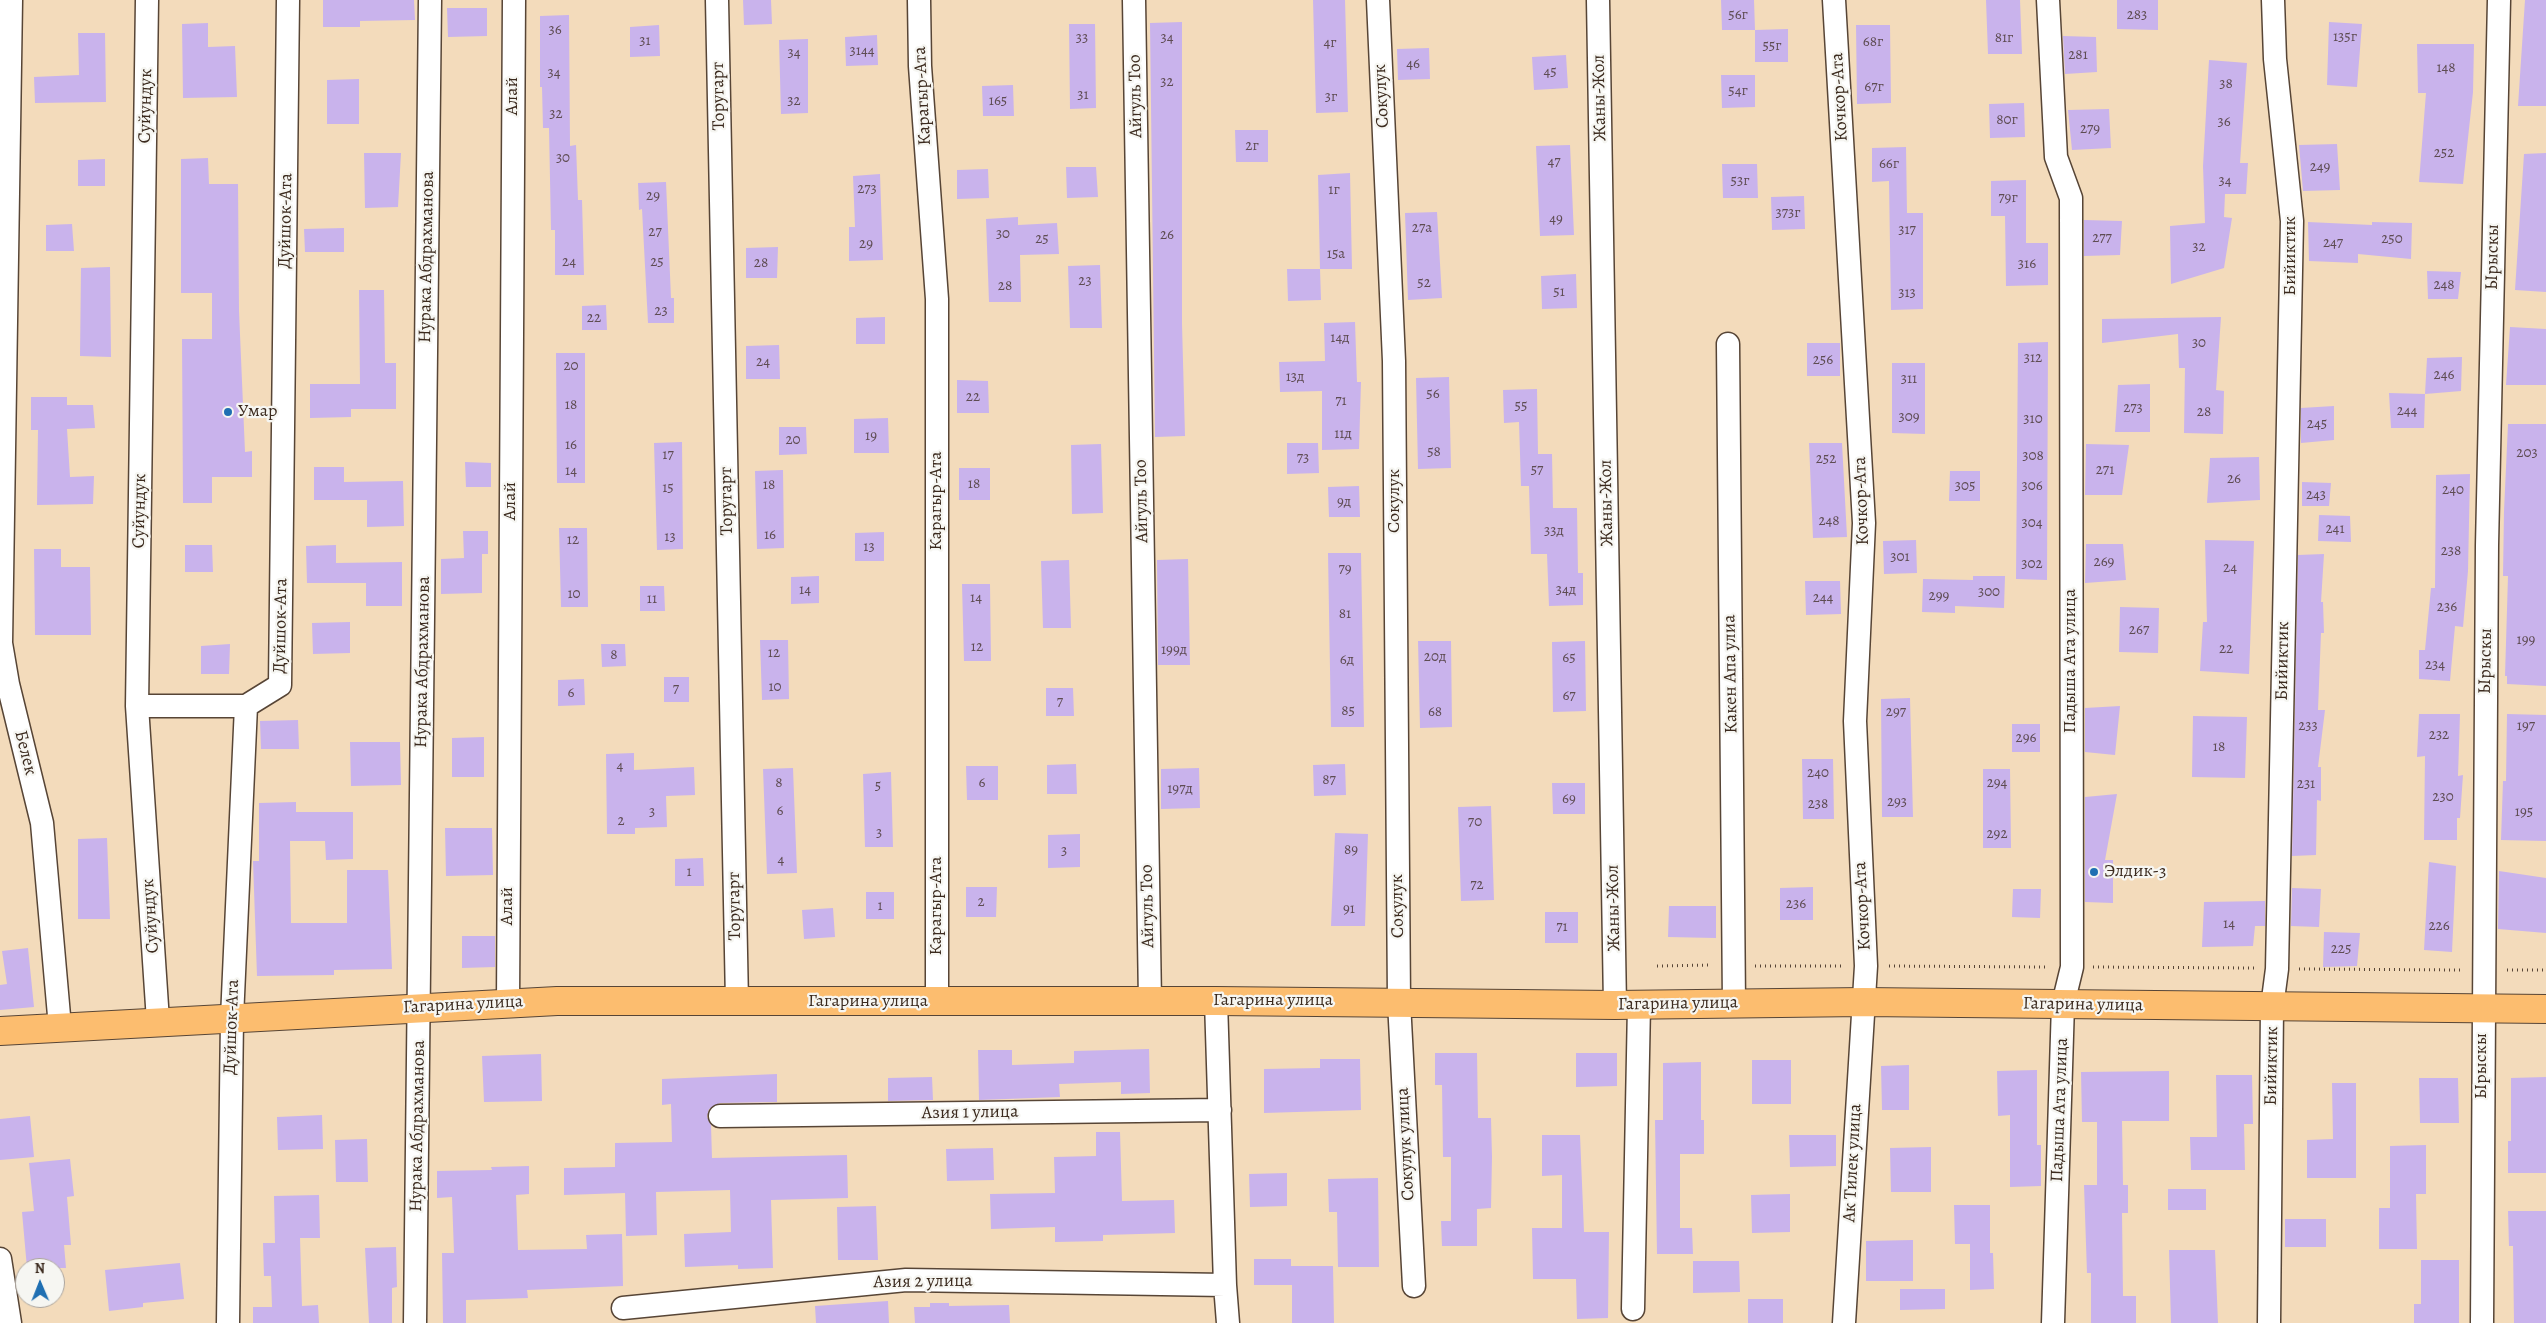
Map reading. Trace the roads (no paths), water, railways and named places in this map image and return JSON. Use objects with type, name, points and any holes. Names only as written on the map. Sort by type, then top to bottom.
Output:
[{"type":"main road","name":"Гагарина улица","points":[[0,1031],[60,1026],[508,1002],[1216,1001],[1627,1005],[1863,1002],[2546,1009]]},
{"type":"street","name":"Белек","points":[[11,0],[1,533],[1,643],[8,684],[42,823],[60,1026]]},
{"type":"street","name":"Суйундук","points":[[147,0],[137,706],[158,1022]]},
{"type":"street","name":"Дуйшок-Ата","points":[[228,1323],[232,1018],[246,706],[280,685],[288,0]]},
{"type":"street","name":"Нурака Абдрахманова","points":[[416,1323],[430,0]]},
{"type":"street","name":"Алай","points":[[508,1002],[514,0]]},
{"type":"street","name":"Торугарт","points":[[717,0],[737,1002]]},
{"type":"street","name":"Карагыр-Ата","points":[[919,0],[920,66],[937,299],[937,1002]]},
{"type":"street","name":"Айгуль Тоо","points":[[1134,0],[1150,1002]]},
{"type":"street","name":"Сокулук","points":[[1378,0],[1394,361],[1399,1002]]},
{"type":"street","name":"Жаны-Жол","points":[[1598,0],[1627,1005],[1633,1308]]},
{"type":"street","name":"Кочкор-Ата","points":[[1834,0],[1864,523],[1855,721],[1866,966],[1863,1002]]},
{"type":"street","name":"Падыша Ата улица","points":[[2048,0],[2056,157],[2071,198],[2072,967],[2063,1004],[2054,1323]]},
{"type":"street","name":"Бийиктик","points":[[2269,1323],[2272,1007],[2277,969],[2292,221],[2275,59],[2273,0]]},
{"type":"street","name":"Ырыскы","points":[[2482,1323],[2482,1009],[2487,546],[2499,0]]},
{"type":"street","name":"Какен Апа улиа","points":[[1728,344],[1734,1004]]},
{"type":"street","points":[[137,706],[246,706]]},
{"type":"street","points":[[1216,1001],[1225,1285],[1228,1323]]},
{"type":"street","name":"Сокулук улица","points":[[1399,1002],[1414,1286]]},
{"type":"street","name":"Ак Тилек улица","points":[[1844,1323],[1863,1002]]},
{"type":"street","name":"Азия 1 улица","points":[[720,1116],[1220,1110]]},
{"type":"street","points":[[0,1259],[10,1323]]},
{"type":"street","name":"Азия 2 улица","points":[[623,1308],[906,1280],[1225,1285]]},
{"type":"place","name":"Умар","points":[[228,412]]},
{"type":"place","name":"Элдик-3","points":[[2094,872]]}]
